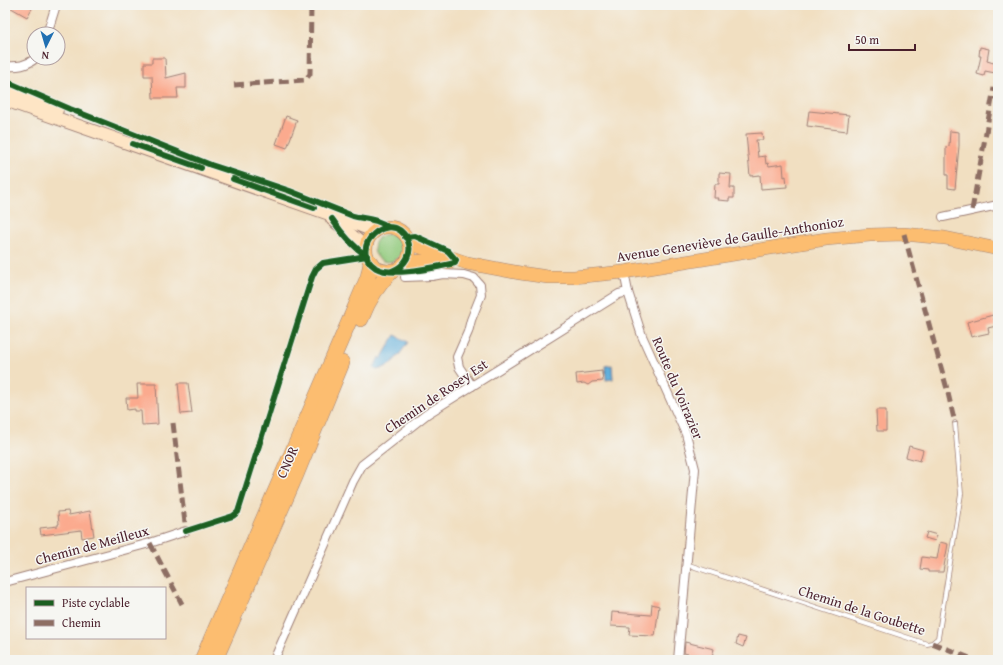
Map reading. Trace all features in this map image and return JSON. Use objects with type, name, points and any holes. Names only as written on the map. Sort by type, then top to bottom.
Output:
[{"type":"highway","name":"CNOR","points":[[202,660],[362,293],[368,276],[368,256]]},
{"type":"highway","name":"CNOR","points":[[215,660],[296,475],[366,307],[377,288],[398,267]]},
{"type":"main road","points":[[5,89],[90,123],[133,144]]},
{"type":"main road","points":[[5,100],[314,208],[366,228],[377,230],[395,228],[406,236],[410,251],[408,258],[398,267],[384,270],[377,268],[368,256],[361,242],[336,222],[314,208]]},
{"type":"main road","points":[[368,256],[367,242],[371,235],[377,230]]},
{"type":"main road","name":"Avenue Geneviève de Gaulle-Anthonioz","points":[[398,267],[421,261],[467,263],[548,277],[574,276],[624,272],[826,239],[870,235],[904,234],[946,238],[998,249]]},
{"type":"main road","name":"Avenue Geneviève de Gaulle-Anthonioz","points":[[409,243],[467,263]]},
{"type":"street","points":[[49,26],[56,5]]},
{"type":"street","points":[[5,66],[17,67],[26,65]]},
{"type":"street","points":[[943,217],[998,205]]},
{"type":"street","name":"Route du Voirazier","points":[[624,272],[628,292],[642,336],[686,434],[695,469],[678,660]]},
{"type":"street","points":[[406,278],[443,274],[464,275],[474,278],[480,285],[481,295],[468,332],[457,357],[459,367],[472,386]]},
{"type":"street","name":"Chemin de Rosey Est","points":[[274,660],[362,464],[427,414],[619,294],[628,292]]},
{"type":"street","name":"Chemin de Meilleux","points":[[5,582],[150,543],[186,531]]},
{"type":"lane","name":"Chemin de la Goubette","points":[[686,564],[927,644],[932,643],[938,638],[961,494],[955,423]]},
{"type":"green space","points":[[388,234],[394,235],[398,238],[401,242],[401,254],[398,258],[394,261],[388,262],[382,261],[378,258],[375,254],[374,248],[375,242],[378,238],[382,235]]},
{"type":"water","points":[[395,335],[408,342],[391,363],[377,370],[374,368],[379,357],[381,359]]},
{"type":"water","points":[[612,365],[613,379],[606,380],[605,366]]},
{"type":"building","points":[[6,5],[34,5],[27,17]]},
{"type":"building","points":[[980,47],[989,49],[987,61],[997,64],[995,73],[985,71],[984,76],[977,74],[981,56],[979,56]]},
{"type":"building","points":[[152,58],[165,58],[166,78],[186,73],[186,88],[177,88],[178,98],[153,98],[152,76],[144,76],[144,63],[152,63]]},
{"type":"building","points":[[809,111],[849,115],[847,131],[807,126]]},
{"type":"building","points":[[286,116],[297,120],[287,148],[276,144]]},
{"type":"building","points":[[950,131],[959,132],[955,189],[948,188],[948,175],[946,175],[946,147],[949,146]]},
{"type":"building","points":[[762,133],[763,140],[756,140],[758,157],[765,156],[766,164],[768,163],[769,166],[783,164],[784,177],[786,176],[787,187],[761,189],[760,175],[750,176],[746,134]]},
{"type":"building","points":[[719,173],[731,174],[730,188],[734,188],[734,198],[729,198],[729,201],[714,198],[715,184],[719,184]]},
{"type":"building","points":[[993,315],[996,326],[988,328],[989,333],[971,337],[967,322]]},
{"type":"building","points":[[602,371],[603,381],[592,382],[588,385],[584,383],[577,384],[576,374]]},
{"type":"building","points":[[178,383],[188,383],[192,413],[181,414]]},
{"type":"building","points":[[137,384],[156,384],[158,424],[142,425],[141,411],[135,411],[135,409],[127,410],[126,398],[138,398]]},
{"type":"building","points":[[876,410],[886,410],[886,431],[877,431]]},
{"type":"building","points":[[909,446],[923,450],[920,461],[906,457]]},
{"type":"building","points":[[68,511],[69,515],[90,511],[94,536],[82,538],[81,530],[41,535],[40,528],[58,526],[58,512]]},
{"type":"building","points":[[927,532],[937,535],[935,541],[925,538]]},
{"type":"building","points":[[940,542],[948,544],[943,572],[928,572],[928,570],[920,569],[922,557],[937,559]]},
{"type":"building","points":[[652,604],[659,606],[655,636],[629,635],[630,627],[611,626],[612,612],[651,615]]},
{"type":"building","points":[[738,636],[746,638],[743,647],[736,644]]},
{"type":"building","points":[[685,642],[714,649],[711,660],[705,658],[705,660],[695,660],[692,658],[692,655],[684,653]]},
{"type":"marked path","points":[[234,85],[305,80],[310,74],[311,5]]},
{"type":"marked path","points":[[972,210],[994,88]]},
{"type":"marked path","points":[[904,234],[955,423]]},
{"type":"marked path","points":[[173,423],[186,531],[189,530]]},
{"type":"marked path","points":[[150,543],[182,604]]},
{"type":"marked path","points":[[932,643],[975,660]]},
{"type":"cycle path","points":[[5,81],[70,109],[211,165],[290,191],[353,216],[376,221],[388,227]]},
{"type":"cycle path","points":[[133,144],[201,168]]},
{"type":"cycle path","points":[[233,179],[314,208]]},
{"type":"cycle path","points":[[332,219],[348,239],[367,256]]},
{"type":"cycle path","points":[[392,271],[401,266],[407,258],[409,254],[409,244],[400,230],[391,227],[382,229],[374,234],[368,242],[366,251],[368,260],[376,268],[383,271],[392,272],[426,269],[455,263]]},
{"type":"cycle path","points":[[405,237],[415,236],[448,251],[456,260]]},
{"type":"cycle path","points":[[186,531],[233,516],[238,512],[312,277],[316,269],[323,263],[367,256]]}]
